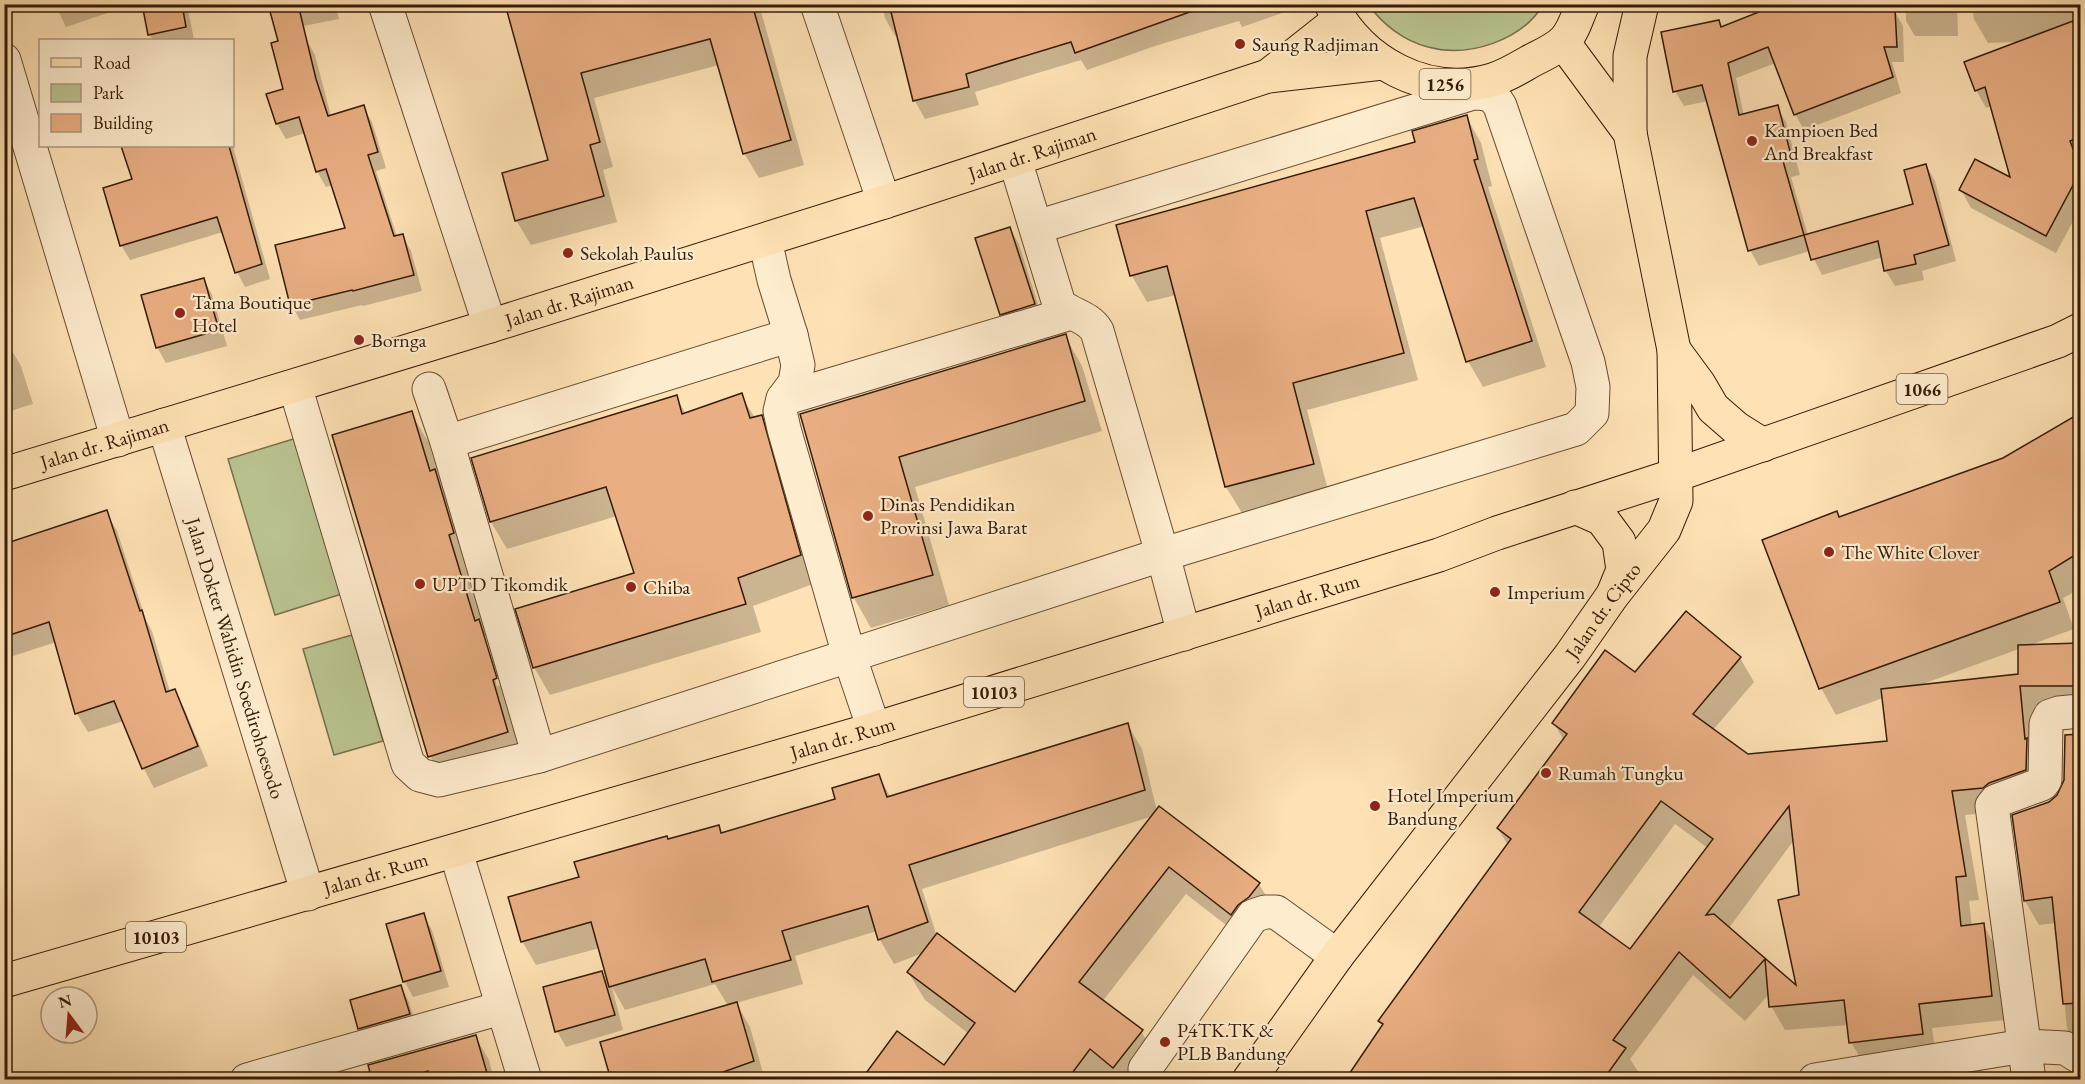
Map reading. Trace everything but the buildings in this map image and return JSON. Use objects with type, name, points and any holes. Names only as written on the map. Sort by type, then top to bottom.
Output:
[{"type":"main road","name":"1256","points":[[1335,12],[1351,36],[1382,63],[1399,72],[1435,83],[1472,84],[1508,75],[1563,42],[1571,32],[1583,4]]},
{"type":"main road","points":[[1642,4],[1630,56],[1629,133],[1674,350],[1713,408],[1736,428],[1763,445]]},
{"type":"main road","name":"Jalan dr. Rajiman","points":[[1268,76],[1335,12]]},
{"type":"main road","points":[[1563,42],[1629,133]]},
{"type":"main road","name":"Jalan dr. Rajiman","points":[[4,474],[765,240],[1268,76],[1382,63]]},
{"type":"main road","name":"1066","points":[[1676,475],[2058,341],[2080,330]]},
{"type":"main road","name":"Jalan dr. Cipto","points":[[1249,1080],[1336,956],[1570,656],[1612,596],[1664,530],[1676,501],[1674,350]]},
{"type":"main road","name":"Jalan dr. Rum","points":[[4,981],[456,852],[874,729],[1439,555],[1575,507],[1676,475]]},
{"type":"main road","points":[[1575,507],[1602,519],[1619,542],[1623,570],[1612,596]]},
{"type":"street","points":[[385,4],[490,326]]},
{"type":"street","points":[[817,4],[884,202]]},
{"type":"street","points":[[4,60],[118,440]]},
{"type":"street","points":[[295,386],[408,764],[420,776],[439,780],[538,756],[1161,555],[1576,429],[1592,413],[1593,387],[1588,362],[1500,106],[1496,98],[1490,94],[1473,93],[1037,227]]},
{"type":"street","points":[[1015,160],[1059,304],[1071,313],[1087,320],[1097,331],[1184,634]]},
{"type":"street","points":[[765,240],[798,366],[795,383],[783,399],[780,411],[783,429],[849,655],[874,729]]},
{"type":"street","points":[[783,399],[1071,313]]},
{"type":"street","points":[[447,442],[791,335]]},
{"type":"street","points":[[429,389],[447,442],[538,756]]},
{"type":"street","name":"Jalan Dokter Wahidin Soedirohoesodo","points":[[164,425],[308,894]]},
{"type":"street","points":[[2029,1080],[1992,806],[1996,801],[2042,784],[2045,780],[2046,724],[2050,716],[2080,711]]},
{"type":"street","points":[[456,852],[501,1008],[525,1080]]},
{"type":"street","points":[[1145,1069],[1253,916],[1265,912],[1276,912],[1336,956]]},
{"type":"street","points":[[247,1080],[501,1008]]},
{"type":"street","points":[[1815,1080],[2024,1046],[2065,1048],[2080,1058]]},
{"type":"green space","points":[[1369,5],[1543,5],[1521,28],[1492,44],[1460,50],[1444,50],[1410,41],[1380,19]]},
{"type":"green space","points":[[300,437],[348,592],[275,615],[228,459]]},
{"type":"green space","points":[[352,635],[383,741],[334,755],[303,649]]},
{"type":"place","name":"Saung Radjiman","points":[[1240,44]]},
{"type":"place","name":"Kampioen Bed And Breakfast","points":[[1752,141]]},
{"type":"place","name":"Sekolah Paulus","points":[[568,253]]},
{"type":"place","name":"Tama Boutique Hotel","points":[[180,313]]},
{"type":"place","name":"Bornga","points":[[359,340]]},
{"type":"place","name":"Dinas Pendidikan Provinsi Jawa Barat","points":[[868,516]]},
{"type":"place","name":"The White Clover","points":[[1829,552]]},
{"type":"place","name":"UPTD Tikomdik","points":[[420,584]]},
{"type":"place","name":"Chiba","points":[[631,587]]},
{"type":"place","name":"Imperium","points":[[1495,592]]},
{"type":"place","name":"Rumah Tungku","points":[[1546,773]]},
{"type":"place","name":"Hotel Imperium Bandung","points":[[1375,806]]},
{"type":"place","name":"P4TK.TK & PLB Bandung","points":[[1165,1042]]}]
